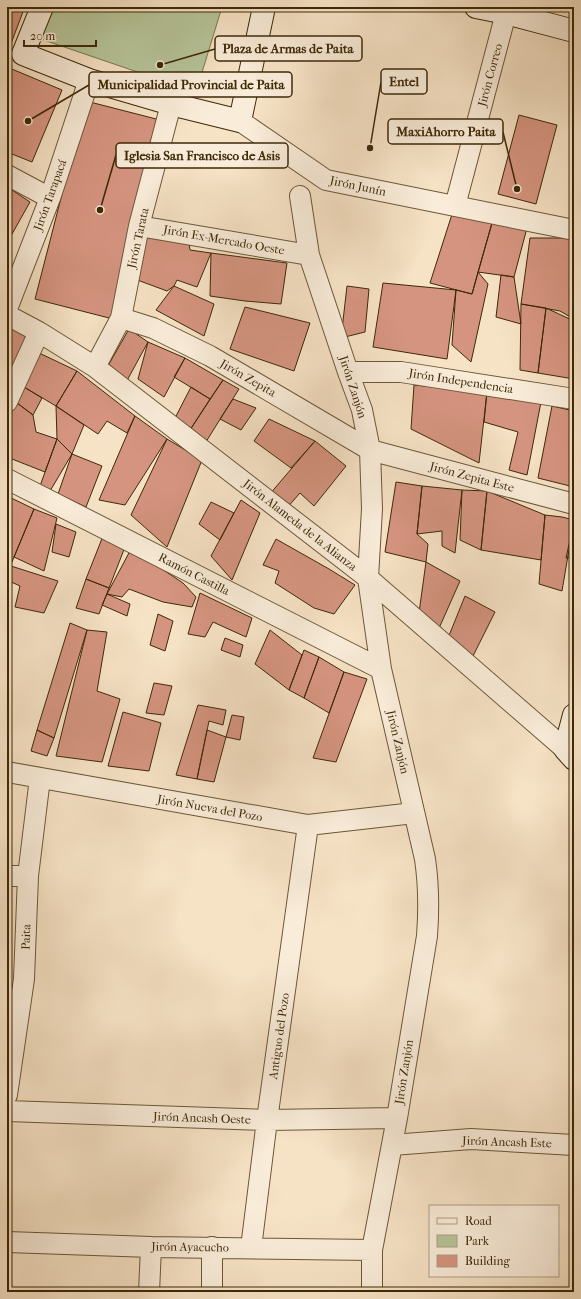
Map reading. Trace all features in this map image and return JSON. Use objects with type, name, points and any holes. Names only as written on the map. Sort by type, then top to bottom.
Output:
[{"type":"street","name":"Jirón Junín","points":[[42,7],[23,54],[89,80],[171,104],[240,121],[326,180],[574,230]]},
{"type":"street","points":[[240,121],[264,7]]},
{"type":"street","points":[[476,7],[506,13],[574,31]]},
{"type":"street","name":"Jirón Correo","points":[[455,206],[506,13]]},
{"type":"street","name":"Jirón Tarapacá","points":[[7,309],[50,198],[89,80]]},
{"type":"street","name":"Jirón Tarata","points":[[95,367],[121,318],[139,226],[171,104]]},
{"type":"street","points":[[7,175],[50,198]]},
{"type":"street","name":"Jirón Zanjón","points":[[300,196],[309,254],[362,410],[370,450],[372,509],[368,578],[381,669],[425,859],[428,878],[427,936],[397,1118],[372,1250],[372,1292]]},
{"type":"street","name":"Jirón Ex-Mercado Oeste","points":[[139,226],[309,254]]},
{"type":"street","name":"Jirón Alameda de la Alianza","points":[[7,315],[39,332],[95,367],[368,578],[569,754]]},
{"type":"street","name":"Jirón Zepita","points":[[121,318],[153,328],[210,356],[370,450]]},
{"type":"street","points":[[7,402],[39,332]]},
{"type":"street","name":"Jirón Independencia","points":[[348,372],[401,372],[574,399]]},
{"type":"street","name":"Jirón Zepita Este","points":[[370,450],[574,504]]},
{"type":"street","name":"Ramón Castilla","points":[[7,479],[381,669]]},
{"type":"street","points":[[569,754],[574,715]]},
{"type":"street","name":"Jirón Nueva del Pozo","points":[[7,772],[308,825],[414,813]]},
{"type":"street","name":"Paita","points":[[7,1095],[15,978],[40,778]]},
{"type":"street","name":"Antiguo del Pozo","points":[[251,1248],[267,1120],[308,825]]},
{"type":"street","points":[[7,876],[28,876]]},
{"type":"street","name":"Jirón Ancash Oeste","points":[[7,1112],[267,1120],[397,1118]]},
{"type":"street","name":"Jirón Ancash Este","points":[[392,1145],[471,1139],[574,1145]]},
{"type":"street","name":"Jirón Ayacucho","points":[[7,1242],[150,1247],[372,1250]]},
{"type":"street","points":[[149,1292],[150,1247]]},
{"type":"street","points":[[212,1247],[212,1292]]},
{"type":"green space","points":[[46,7],[222,7],[196,92],[35,37]]},
{"type":"building","points":[[7,7],[18,7],[24,9],[9,49],[7,48]]},
{"type":"building","points":[[7,67],[62,90],[32,162],[7,152]]},
{"type":"building","points":[[86,101],[164,121],[113,319],[35,299]]},
{"type":"building","points":[[519,115],[557,125],[536,204],[498,194]]},
{"type":"building","points":[[9,188],[30,202],[7,243],[7,191]]},
{"type":"building","points":[[454,208],[494,216],[472,294],[430,283]]},
{"type":"building","points":[[494,216],[528,224],[514,277],[478,272]]},
{"type":"building","points":[[144,229],[188,236],[190,250],[211,253],[197,287],[177,280],[174,286],[167,291],[132,278]]},
{"type":"building","points":[[530,238],[574,238],[574,319],[560,311],[521,304]]},
{"type":"building","points":[[211,253],[287,263],[281,304],[210,296]]},
{"type":"building","points":[[478,272],[488,284],[471,362],[452,345],[456,290],[472,294]]},
{"type":"building","points":[[501,275],[514,277],[521,324],[496,317]]},
{"type":"building","points":[[383,283],[456,290],[447,359],[373,347]]},
{"type":"building","points":[[174,286],[214,304],[204,336],[156,310]]},
{"type":"building","points":[[347,286],[369,289],[365,332],[341,338]]},
{"type":"building","points":[[521,304],[546,308],[538,373],[520,370]]},
{"type":"building","points":[[245,307],[310,323],[294,371],[230,349]]},
{"type":"building","points":[[546,308],[574,321],[574,379],[538,373]]},
{"type":"building","points":[[7,325],[31,335],[9,376],[7,375]]},
{"type":"building","points":[[129,329],[148,342],[124,386],[105,371]]},
{"type":"building","points":[[148,342],[185,358],[164,397],[138,379]]},
{"type":"building","points":[[37,352],[77,371],[56,406],[24,387]]},
{"type":"building","points":[[185,358],[223,380],[210,399],[174,377]]},
{"type":"building","points":[[77,371],[135,416],[127,433],[107,421],[98,434],[56,406]]},
{"type":"building","points":[[223,380],[239,389],[204,445],[188,433]]},
{"type":"building","points":[[414,385],[487,392],[479,463],[411,429]]},
{"type":"building","points":[[24,387],[42,398],[33,415],[13,400]]},
{"type":"building","points":[[191,387],[210,399],[188,433],[173,422]]},
{"type":"building","points":[[487,392],[541,402],[527,475],[509,470],[518,432],[484,422]]},
{"type":"building","points":[[233,399],[256,408],[241,430],[220,419]]},
{"type":"building","points":[[13,400],[33,415],[36,432],[57,439],[45,472],[7,457],[7,416]]},
{"type":"building","points":[[56,406],[84,425],[72,454],[57,439]]},
{"type":"building","points":[[552,406],[574,411],[574,447],[571,464],[574,465],[574,487],[538,478]]},
{"type":"building","points":[[135,416],[167,439],[125,505],[99,500]]},
{"type":"building","points":[[269,419],[315,441],[291,468],[254,441]]},
{"type":"building","points":[[57,439],[72,454],[50,491],[40,486]]},
{"type":"building","points":[[167,439],[202,460],[167,547],[131,515]]},
{"type":"building","points":[[315,441],[346,466],[314,506],[300,493],[286,509],[269,495]]},
{"type":"building","points":[[72,454],[102,466],[86,507],[58,494]]},
{"type":"building","points":[[396,482],[422,486],[417,534],[428,544],[426,562],[385,552]]},
{"type":"building","points":[[422,486],[462,490],[455,553],[442,546],[442,531],[417,534]]},
{"type":"building","points":[[462,490],[487,491],[481,550],[460,540]]},
{"type":"building","points":[[487,491],[545,515],[541,560],[481,550]]},
{"type":"building","points":[[7,496],[34,509],[7,574]]},
{"type":"building","points":[[241,500],[260,513],[232,580],[211,556]]},
{"type":"building","points":[[211,502],[234,513],[220,540],[199,524]]},
{"type":"building","points":[[34,509],[57,518],[44,571],[14,557]]},
{"type":"building","points":[[545,515],[574,520],[562,591],[539,584]]},
{"type":"building","points":[[574,522],[574,558],[566,558]]},
{"type":"building","points":[[56,524],[76,532],[69,557],[52,552]]},
{"type":"building","points":[[103,536],[125,547],[109,588],[86,579]]},
{"type":"building","points":[[276,539],[355,585],[334,614],[314,608],[275,583],[279,571],[263,565]]},
{"type":"building","points":[[130,551],[183,583],[196,597],[192,607],[163,602],[129,589],[122,597],[107,594]]},
{"type":"building","points":[[426,562],[460,581],[436,635],[418,620]]},
{"type":"building","points":[[11,566],[58,581],[44,613],[15,607],[20,586],[7,580],[7,574]]},
{"type":"building","points":[[86,579],[109,588],[99,614],[76,608]]},
{"type":"building","points":[[200,593],[252,618],[246,637],[213,622],[205,637],[188,634]]},
{"type":"building","points":[[107,594],[130,604],[127,616],[102,605]]},
{"type":"building","points":[[465,596],[495,612],[469,664],[446,643]]},
{"type":"building","points":[[158,614],[173,621],[165,651],[150,645]]},
{"type":"building","points":[[70,623],[87,630],[54,738],[37,730]]},
{"type":"building","points":[[87,630],[107,632],[97,691],[120,699],[102,762],[56,756]]},
{"type":"building","points":[[270,630],[302,655],[289,690],[255,664]]},
{"type":"building","points":[[225,638],[243,645],[240,657],[221,650]]},
{"type":"building","points":[[304,650],[319,657],[304,698],[289,690]]},
{"type":"building","points":[[319,657],[344,672],[329,713],[304,698]]},
{"type":"building","points":[[344,672],[367,679],[336,762],[313,758]]},
{"type":"building","points":[[154,683],[172,686],[164,715],[146,713]]},
{"type":"building","points":[[198,705],[226,710],[223,725],[209,721],[197,779],[176,775]]},
{"type":"building","points":[[123,712],[161,723],[149,771],[108,766]]},
{"type":"building","points":[[232,715],[244,717],[240,740],[226,737]]},
{"type":"building","points":[[37,730],[54,738],[47,756],[31,751]]},
{"type":"building","points":[[207,730],[226,737],[214,782],[197,779]]},
{"type":"place","name":"Plaza de Armas de Paita","points":[[160,65]]},
{"type":"place","name":"Municipalidad Provincial de Paita","points":[[28,121]]},
{"type":"place","name":"Entel","points":[[370,148]]},
{"type":"place","name":"MaxiAhorro Paita","points":[[517,189]]},
{"type":"place","name":"Iglesia San Francisco de Asis","points":[[100,210]]}]
